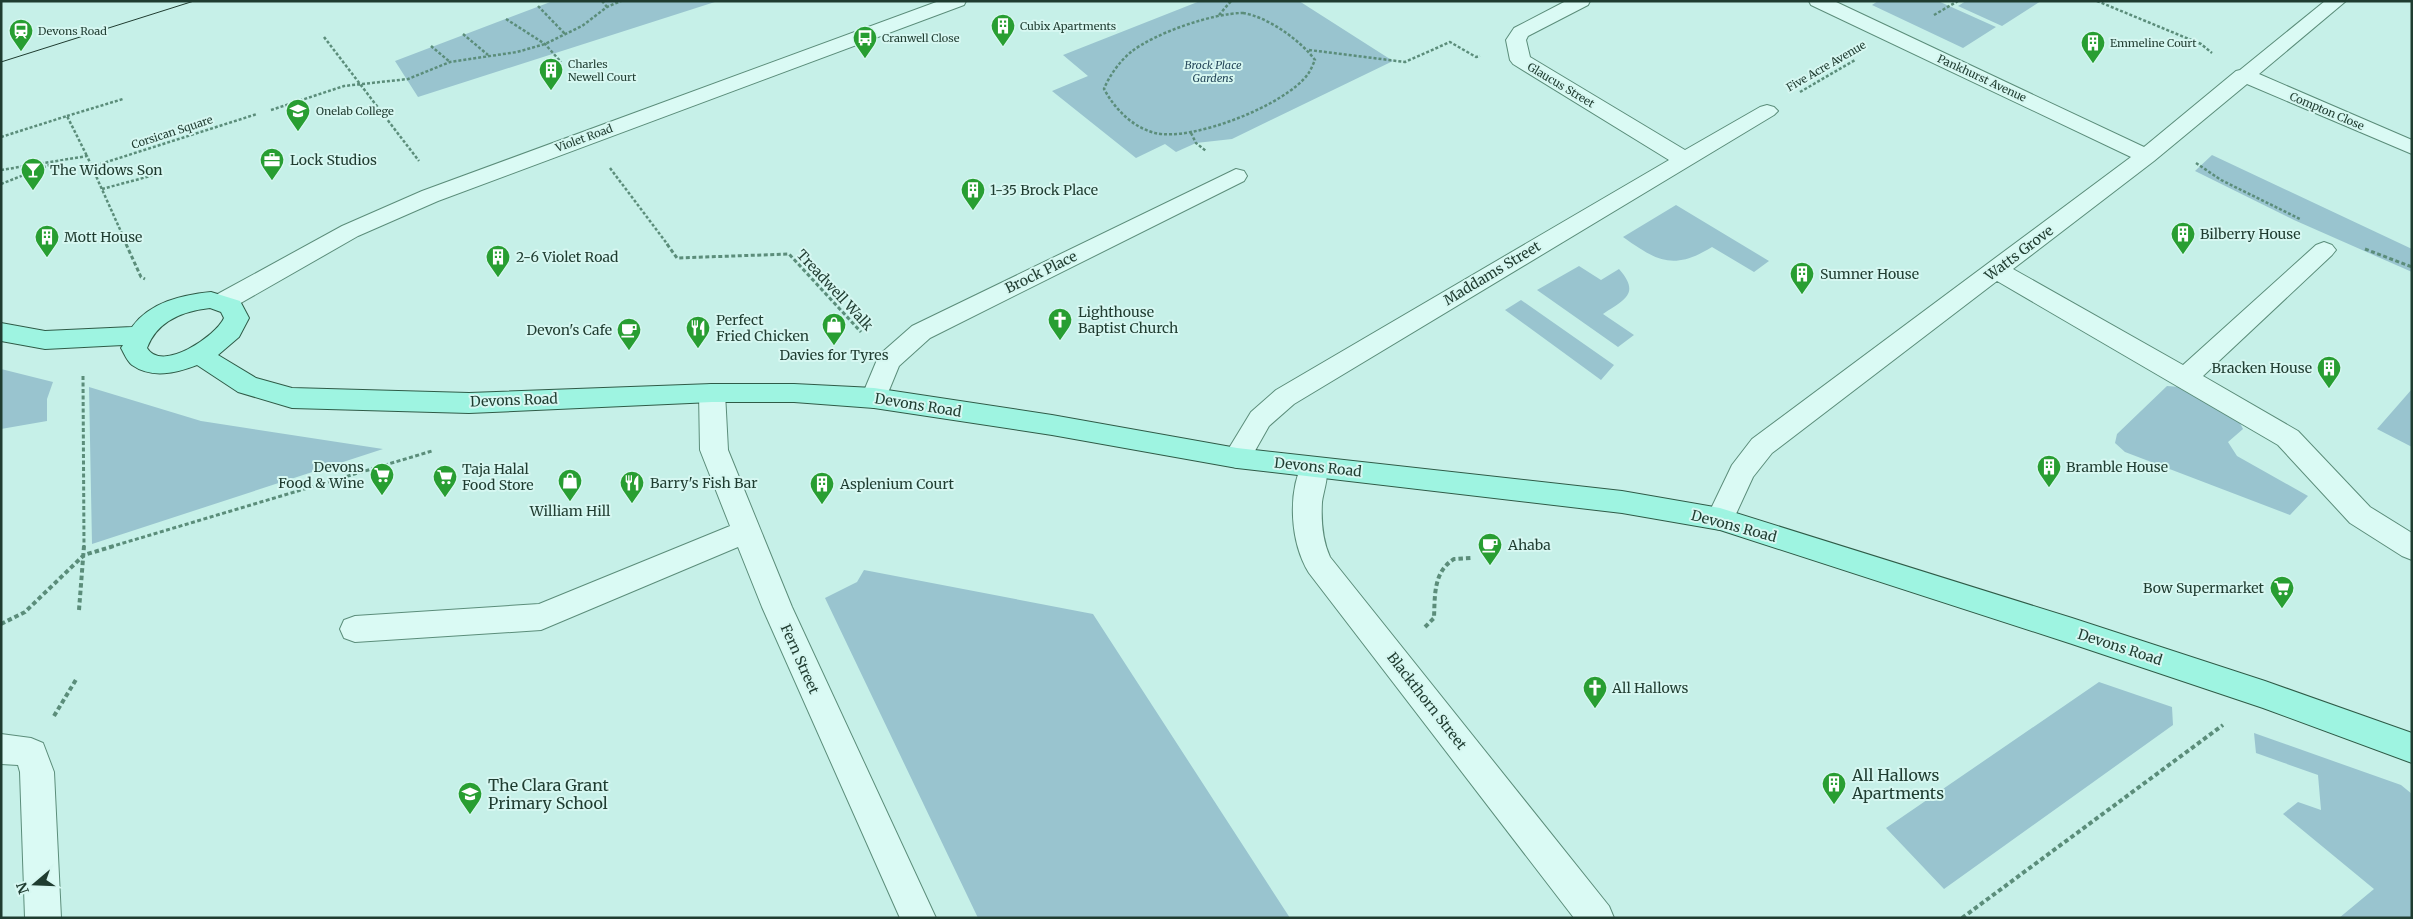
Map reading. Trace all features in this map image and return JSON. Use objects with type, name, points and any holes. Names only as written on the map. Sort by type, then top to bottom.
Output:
[{"type":"main road","points":[[198,301],[223,302],[232,307],[236,315],[235,325],[229,335],[202,355],[178,362],[156,364],[141,359],[134,348],[137,335],[151,321],[169,310],[198,301]]},
{"type":"main road","points":[[1,332],[45,340],[137,335]]},
{"type":"main road","name":"Devons Road","points":[[202,355],[224,372],[247,385],[292,398],[469,403],[712,393],[794,393],[874,398],[1052,425],[1237,458],[1538,491],[1622,502],[1720,519],[2265,695],[2412,748]]},
{"type":"street","name":"Violet Road","points":[[223,302],[350,231],[422,199],[957,1]]},
{"type":"street","points":[[1516,40],[1520,32],[1581,1]]},
{"type":"street","name":"Pankhurst Avenue","points":[[1818,1],[2146,156]]},
{"type":"street","name":"Watts Grove","points":[[1720,519],[1742,472],[1762,446],[2146,156],[2243,75],[2337,1]]},
{"type":"street","name":"Glaucus Street","points":[[1516,40],[1520,60],[1685,160]]},
{"type":"street","name":"Compton Close","points":[[2243,75],[2412,148]]},
{"type":"street","name":"Maddams Street","points":[[1237,458],[1260,419],[1285,397],[1767,111]]},
{"type":"street","name":"Brock Place","points":[[874,398],[888,361],[921,332],[1236,176]]},
{"type":"street","points":[[2185,378],[2324,250]]},
{"type":"street","points":[[1997,270],[2288,438],[2360,515],[2412,548]]},
{"type":"street","name":"Fern Street","points":[[712,393],[714,450],[777,607],[918,918]]},
{"type":"street","name":"Blackthorn Street","points":[[1314,467],[1306,507],[1310,539],[1316,559],[1332,582],[1596,918]]},
{"type":"street","points":[[354,629],[541,617],[746,531]]},
{"type":"street","points":[[1,749],[11,748],[31,753],[37,772],[43,918]]},
{"type":"path","points":[[602,1],[607,6]]},
{"type":"path","points":[[271,110],[344,86],[408,78],[450,62],[517,52],[545,44],[582,26],[607,6],[621,1]]},
{"type":"path","points":[[1219,16],[1231,1]]},
{"type":"path","points":[[2097,1],[2201,44]]},
{"type":"path","points":[[538,6],[566,35]]},
{"type":"path","points":[[1236,12],[1261,17],[1270,21],[1308,50],[1315,60],[1313,69],[1291,92],[1218,126],[1181,135],[1161,134],[1141,127],[1111,103],[1104,89],[1109,77],[1131,52],[1173,30],[1219,16],[1236,12]]},
{"type":"path","points":[[506,19],[545,44],[561,62]]},
{"type":"path","points":[[464,34],[488,56]]},
{"type":"path","points":[[324,37],[423,166]]},
{"type":"path","name":"Five Acre Avenue","points":[[1767,111],[1894,37]]},
{"type":"path","points":[[1308,50],[1405,62],[1450,42],[1476,57],[1516,40]]},
{"type":"path","points":[[431,46],[450,62]]},
{"type":"path","points":[[1,136],[123,99]]},
{"type":"path","name":"Corsican Square","points":[[91,166],[257,114]]},
{"type":"path","points":[[67,116],[141,277],[148,280]]},
{"type":"path","points":[[2165,141],[2221,180],[2300,219]]},
{"type":"path","points":[[1,170],[87,156]]},
{"type":"path","points":[[1,184],[60,161]]},
{"type":"path","name":"Treadwell Walk","points":[[605,162],[677,258],[789,254],[888,361]]},
{"type":"path","points":[[102,189],[158,174]]},
{"type":"path","points":[[2362,247],[2412,267]]},
{"type":"path","points":[[78,610],[84,555],[83,375]]},
{"type":"path","points":[[1,624],[25,612],[84,555],[432,451]]},
{"type":"path","points":[[1393,658],[1434,618],[1437,581],[1445,566],[1455,557],[1464,555],[1471,558]]},
{"type":"path","points":[[1962,918],[2265,695]]},
{"type":"green space","points":[[553,1],[718,1],[418,97],[395,61]]},
{"type":"green space","name":"Brock Place Gardens","points":[[1200,1],[1299,1],[1393,61],[1232,139],[1196,143],[1176,152],[1165,144],[1136,158],[1052,91],[1088,76],[1063,55]]},
{"type":"green space","points":[[1878,1],[1938,1],[1996,27],[1963,48],[1872,5]]},
{"type":"green space","points":[[1966,1],[2041,1],[2002,26],[1958,6]]},
{"type":"green space","points":[[2212,155],[2412,249],[2412,272],[2294,220],[2195,171]]},
{"type":"green space","points":[[1676,205],[1769,261],[1754,272],[1712,247],[1686,259],[1666,260],[1646,252],[1623,237]]},
{"type":"green space","points":[[1579,266],[1601,280],[1619,269],[1629,285],[1627,296],[1603,314],[1634,335],[1618,347],[1537,290]]},
{"type":"green space","points":[[1521,300],[1614,365],[1601,380],[1505,310]]},
{"type":"green space","points":[[1,369],[53,382],[47,399],[47,421],[1,429]]},
{"type":"green space","points":[[2167,386],[2180,387],[2239,421],[2243,429],[2228,442],[2237,456],[2308,496],[2290,515],[2125,452],[2115,443],[2117,434]]},
{"type":"green space","points":[[89,387],[201,421],[383,449],[92,544]]},
{"type":"green space","points":[[2412,389],[2412,447],[2377,429]]},
{"type":"green space","points":[[864,570],[1093,614],[1290,918],[978,918],[825,598],[857,582]]},
{"type":"green space","points":[[2099,682],[2172,707],[2173,725],[1944,889],[1886,828]]},
{"type":"green space","points":[[2254,733],[2401,785],[2412,794],[2412,918],[2339,918],[2374,889],[2283,814],[2298,802],[2321,810],[2318,775],[2256,753]]},
{"type":"tram line","points":[[1,62],[194,1]]},
{"type":"place","name":"Cubix Apartments","points":[[1003,47]]},
{"type":"place","name":"Devons Road","points":[[21,52]]},
{"type":"place","name":"Cranwell Close","points":[[865,59]]},
{"type":"place","name":"Emmeline Court","points":[[2093,64]]},
{"type":"place","name":"Charles Newell Court","points":[[551,91]]},
{"type":"place","name":"Onelab College","points":[[298,132]]},
{"type":"place","name":"Lock Studios","points":[[272,181]]},
{"type":"place","name":"The Widows Son","points":[[33,191]]},
{"type":"place","name":"1-35 Brock Place","points":[[973,211]]},
{"type":"place","name":"Bilberry House","points":[[2183,255]]},
{"type":"place","name":"Mott House","points":[[47,258]]},
{"type":"place","name":"2-6 Violet Road","points":[[498,278]]},
{"type":"place","name":"Sumner House","points":[[1802,295]]},
{"type":"place","name":"Lighthouse Baptist Church","points":[[1060,341]]},
{"type":"place","name":"Davies for Tyres","points":[[834,346]]},
{"type":"place","name":"Perfect Fried Chicken","points":[[698,349]]},
{"type":"place","name":"Devon's Cafe","points":[[629,351]]},
{"type":"place","name":"Bracken House","points":[[2329,389]]},
{"type":"place","name":"Bramble House","points":[[2049,488]]},
{"type":"place","name":"Devons Food & Wine","points":[[382,496]]},
{"type":"place","name":"Taja Halal Food Store","points":[[445,498]]},
{"type":"place","name":"William Hill","points":[[570,502]]},
{"type":"place","name":"Barry's Fish Bar","points":[[632,504]]},
{"type":"place","name":"Asplenium Court","points":[[822,505]]},
{"type":"place","name":"Ahaba","points":[[1490,566]]},
{"type":"place","name":"Bow Supermarket","points":[[2282,609]]},
{"type":"place","name":"All Hallows","points":[[1595,709]]},
{"type":"place","name":"All Hallows Apartments","points":[[1834,805]]},
{"type":"place","name":"The Clara Grant Primary School","points":[[470,815]]}]
